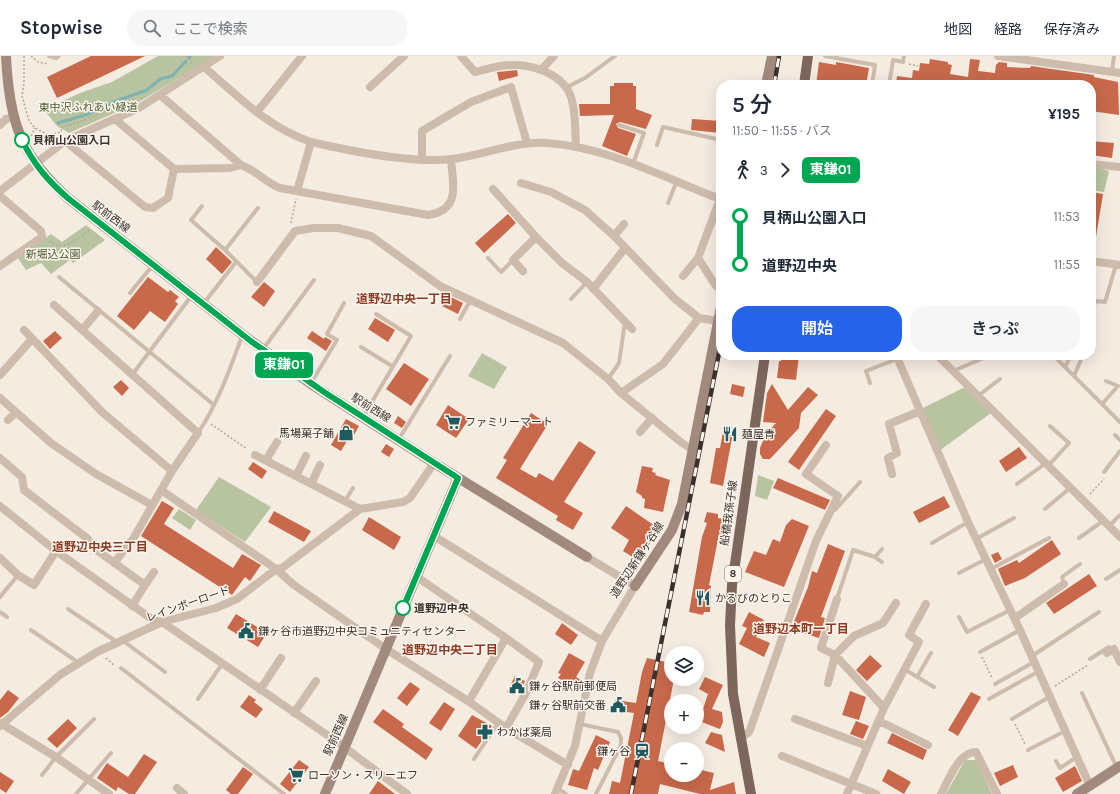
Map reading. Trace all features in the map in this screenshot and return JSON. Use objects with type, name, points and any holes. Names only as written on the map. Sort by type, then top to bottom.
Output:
[{"type":"main road","points":[[805,80],[808,56]]},
{"type":"main road","name":"船橋我孫子線","points":[[751,794],[731,683],[731,598],[763,360]]},
{"type":"street","name":"駅前西線","points":[[6,56],[3,76],[18,130],[34,163],[48,180],[69,199],[242,335],[311,384],[458,478],[325,794]]},
{"type":"street","points":[[0,191],[34,163],[66,141],[115,119],[160,95],[220,56]]},
{"type":"street","points":[[257,112],[302,56]]},
{"type":"street","points":[[370,86],[404,56]]},
{"type":"street","points":[[460,56],[475,72],[516,65],[542,70],[556,77],[567,87],[572,99],[576,146]]},
{"type":"street","points":[[542,70],[554,56]]},
{"type":"street","points":[[767,80],[772,56]]},
{"type":"street","points":[[998,56],[1031,58],[1116,72]]},
{"type":"street","points":[[204,67],[273,125],[296,137],[310,142],[422,160],[451,159],[527,143],[576,146],[607,155],[716,197]]},
{"type":"street","points":[[422,160],[422,131],[471,102],[511,87],[527,143]]},
{"type":"street","points":[[160,95],[242,165],[255,170],[270,184],[280,188],[428,215],[438,214],[446,209],[454,194],[451,159]]},
{"type":"street","points":[[0,125],[6,120],[14,117]]},
{"type":"street","points":[[115,119],[174,169],[230,168],[242,165]]},
{"type":"street","points":[[66,141],[144,207],[153,208],[168,198],[174,169]]},
{"type":"street","points":[[297,191],[310,142]]},
{"type":"street","points":[[1096,165],[1120,167]]},
{"type":"street","points":[[521,183],[551,192],[585,210],[614,236],[676,299],[699,318],[716,321]]},
{"type":"street","points":[[493,188],[536,237],[562,263],[586,282],[632,329]]},
{"type":"street","points":[[0,196],[42,231],[42,237],[0,266]]},
{"type":"street","points":[[683,276],[698,258],[716,210]]},
{"type":"street","points":[[614,236],[624,224]]},
{"type":"street","points":[[257,282],[295,231],[314,228],[338,228],[371,236],[440,286],[563,343],[608,379],[621,392],[682,443],[693,450]]},
{"type":"street","points":[[523,271],[513,260],[536,237]]},
{"type":"street","points":[[593,289],[625,248]]},
{"type":"street","points":[[698,258],[716,285]]},
{"type":"street","points":[[1096,262],[1118,265]]},
{"type":"street","points":[[54,305],[198,433],[172,471],[133,538],[114,563]]},
{"type":"street","points":[[82,330],[98,311]]},
{"type":"street","points":[[621,392],[663,364],[699,318]]},
{"type":"street","points":[[24,330],[102,412],[172,471]]},
{"type":"street","name":"道野辺新鎌ヶ谷線","points":[[556,792],[575,746],[580,724],[583,698],[590,673],[602,641],[635,586],[672,530],[682,504],[716,331]]},
{"type":"street","points":[[0,375],[32,339]]},
{"type":"street","points":[[898,360],[968,522],[1015,618],[1090,786]]},
{"type":"street","points":[[942,360],[1106,524],[1120,536]]},
{"type":"street","points":[[0,398],[52,443],[96,474],[152,505]]},
{"type":"street","points":[[892,474],[888,458],[897,453],[889,424],[920,411]]},
{"type":"street","points":[[8,420],[16,412]]},
{"type":"street","points":[[640,432],[652,418]]},
{"type":"street","points":[[266,460],[276,442]]},
{"type":"street","points":[[740,739],[749,732],[751,728],[813,548],[838,496],[806,474],[826,445]]},
{"type":"street","points":[[255,455],[360,509]]},
{"type":"street","points":[[296,476],[306,456]]},
{"type":"street","points":[[0,458],[22,477],[24,490],[88,538],[91,546],[145,585]]},
{"type":"street","name":"レインボーロード","points":[[1,724],[61,674],[98,652],[162,622],[216,608],[237,600],[276,569],[282,568],[288,564],[360,509],[403,502],[410,498],[434,463]]},
{"type":"street","points":[[311,484],[320,465]]},
{"type":"street","points":[[458,478],[635,586]]},
{"type":"street","points":[[161,490],[276,569],[294,585],[386,649],[469,702],[506,728],[568,765]]},
{"type":"street","points":[[0,506],[56,551],[132,606],[154,620],[162,622],[344,747],[407,794]]},
{"type":"street","points":[[434,536],[602,641]]},
{"type":"street","points":[[0,558],[18,575],[34,585],[56,551]]},
{"type":"street","points":[[132,606],[154,572]]},
{"type":"street","points":[[417,577],[539,662],[526,693],[506,728]]},
{"type":"street","points":[[1015,618],[1064,584]]},
{"type":"street","points":[[837,599],[821,648],[835,655],[884,708]]},
{"type":"street","points":[[828,683],[835,655],[854,636],[883,623],[896,603]]},
{"type":"street","points":[[847,794],[884,708],[919,642],[909,635],[926,604]]},
{"type":"street","points":[[469,702],[506,638]]},
{"type":"street","points":[[1107,650],[1114,649],[1120,662]]},
{"type":"street","points":[[260,690],[281,658]]},
{"type":"street","points":[[294,713],[316,681]]},
{"type":"street","points":[[795,719],[867,746]]},
{"type":"street","points":[[879,721],[928,745]]},
{"type":"street","points":[[1,724],[56,757],[109,794]]},
{"type":"street","points":[[941,794],[962,758],[969,752],[976,752],[997,794]]},
{"type":"street","points":[[782,756],[876,794]]},
{"type":"street","points":[[1077,794],[1119,767]]},
{"type":"street","points":[[177,788],[184,794]]},
{"type":"lane","points":[[49,56],[56,58],[59,56]]},
{"type":"lane","points":[[567,87],[585,78],[615,56]]},
{"type":"lane","points":[[825,56],[876,65],[873,80]]},
{"type":"lane","points":[[890,80],[893,60],[903,62],[904,56]]},
{"type":"lane","points":[[1114,56],[1116,72]]},
{"type":"lane","points":[[619,125],[644,133],[632,165]]},
{"type":"lane","points":[[657,145],[663,127],[716,139]]},
{"type":"lane","points":[[668,203],[676,182]]},
{"type":"lane","points":[[202,206],[191,220],[225,250],[257,282]]},
{"type":"lane","points":[[225,250],[258,208]]},
{"type":"lane","points":[[488,258],[501,272],[513,260]]},
{"type":"lane","points":[[204,304],[236,262]]},
{"type":"lane","points":[[130,293],[154,265]]},
{"type":"lane","points":[[1096,301],[1105,302],[1118,265]]},
{"type":"lane","points":[[59,277],[98,311],[214,405]]},
{"type":"lane","points":[[263,350],[314,280]]},
{"type":"lane","points":[[571,299],[586,282]]},
{"type":"lane","points":[[132,375],[192,295]]},
{"type":"lane","points":[[460,319],[470,301]]},
{"type":"lane","points":[[311,384],[337,340],[327,334],[344,303]]},
{"type":"lane","points":[[363,417],[411,336],[376,314]]},
{"type":"lane","points":[[608,379],[619,363],[625,321]]},
{"type":"lane","points":[[198,433],[214,405],[242,335]]},
{"type":"lane","points":[[361,347],[392,366]]},
{"type":"lane","points":[[399,440],[450,356]]},
{"type":"lane","points":[[870,383],[866,371],[890,360]]},
{"type":"lane","points":[[953,371],[979,360]]},
{"type":"lane","points":[[1058,360],[1120,422]]},
{"type":"lane","points":[[1065,368],[1069,360]]},
{"type":"lane","points":[[1074,376],[1081,360]]},
{"type":"lane","points":[[978,396],[1000,379]]},
{"type":"lane","points":[[1102,404],[1118,386],[1106,381]]},
{"type":"lane","points":[[1017,484],[1047,464],[1069,443],[1050,426]]},
{"type":"lane","points":[[1115,435],[1120,440]]},
{"type":"lane","points":[[1104,472],[1120,451]]},
{"type":"lane","points":[[827,517],[860,482]]},
{"type":"lane","points":[[344,500],[353,488]]},
{"type":"lane","points":[[1045,509],[1070,488]]},
{"type":"lane","points":[[1079,538],[1120,515]]},
{"type":"lane","points":[[976,538],[1014,518]]},
{"type":"lane","points":[[932,543],[968,522]]},
{"type":"lane","points":[[991,569],[1049,538]]},
{"type":"lane","points":[[875,557],[882,549]]},
{"type":"lane","points":[[837,599],[853,550],[875,557],[882,562]]},
{"type":"lane","points":[[959,573],[986,559]]},
{"type":"lane","points":[[1064,584],[1062,577],[1080,564]]},
{"type":"lane","points":[[1106,579],[1120,570]]},
{"type":"lane","points":[[0,596],[18,575]]},
{"type":"lane","points":[[68,610],[119,641],[165,672]]},
{"type":"lane","points":[[959,617],[967,632],[1011,610]]},
{"type":"lane","points":[[0,612],[7,617]]},
{"type":"lane","points":[[995,684],[1013,674],[1099,612]]},
{"type":"lane","points":[[31,630],[79,663]]},
{"type":"lane","points":[[980,652],[1020,630]]},
{"type":"lane","points":[[1092,660],[1107,650]]},
{"type":"lane","points":[[917,677],[931,653]]},
{"type":"lane","points":[[198,699],[222,664]]},
{"type":"lane","points":[[120,668],[284,794]]},
{"type":"lane","points":[[904,669],[934,687]]},
{"type":"lane","points":[[1013,674],[1017,683]]},
{"type":"lane","points":[[989,699],[1034,674]]},
{"type":"lane","points":[[1082,693],[1119,767]]},
{"type":"lane","points":[[1012,719],[1048,694]]},
{"type":"lane","points":[[42,775],[56,757],[94,719]]},
{"type":"lane","points":[[474,759],[498,722]]},
{"type":"lane","points":[[580,724],[618,732],[621,738],[621,745],[596,794]]},
{"type":"lane","points":[[1028,750],[1065,731]]},
{"type":"lane","points":[[76,794],[111,753]]},
{"type":"lane","points":[[1056,761],[1060,768],[1077,757]]},
{"type":"lane","points":[[556,792],[566,794]]},
{"type":"path","points":[[24,56],[24,83],[22,96],[29,121],[35,128],[49,134],[61,132],[62,127],[71,125],[116,105],[139,98]]},
{"type":"path","points":[[32,56],[38,62],[48,64]]},
{"type":"path","points":[[186,56],[192,63],[197,60]]},
{"type":"path","points":[[903,62],[918,66]]},
{"type":"path","points":[[29,139],[35,128]]},
{"type":"path","points":[[295,231],[291,222],[297,191]]},
{"type":"path","points":[[47,238],[53,244],[64,246],[94,227]]},
{"type":"path","points":[[206,421],[255,455]]},
{"type":"path","points":[[1084,502],[1104,479],[1104,472]]},
{"type":"path","points":[[98,652],[120,668]]},
{"type":"path","points":[[980,652],[995,684]]},
{"type":"path","points":[[1048,694],[1092,660]]},
{"type":"path","points":[[1012,719],[1028,750]]},
{"type":"green space","name":"東中沢ふれあい緑道","points":[[158,56],[215,56],[139,102],[69,133],[57,126],[44,110],[80,93],[112,82]]},
{"type":"green space","points":[[1096,168],[1109,171],[1104,192],[1096,191]]},
{"type":"green space","name":"新堀込公園","points":[[86,225],[105,240],[73,263],[70,260],[51,274],[41,263],[26,270],[18,258],[51,234],[62,242]]},
{"type":"green space","points":[[482,353],[507,367],[494,389],[468,376]]},
{"type":"green space","points":[[965,387],[991,413],[939,451],[921,409]]},
{"type":"green space","points":[[758,475],[774,481],[767,500],[755,496]]},
{"type":"green space","points":[[219,477],[271,507],[245,542],[196,510]]},
{"type":"green space","points":[[179,509],[196,520],[190,530],[172,518]]},
{"type":"green space","points":[[965,760],[976,760],[992,794],[946,794]]},
{"type":"building","points":[[91,56],[145,56],[57,98],[47,77]]},
{"type":"building","points":[[930,59],[948,62],[948,64],[952,65],[950,74],[968,77],[970,59],[980,60],[978,71],[995,73],[996,65],[999,62],[1007,63],[1007,67],[1030,68],[1031,66],[1094,75],[1094,77],[1118,82],[1119,115],[1096,112],[1096,80],[896,80],[897,76],[912,78],[913,70],[919,71],[920,63],[929,64]]},
{"type":"building","points":[[819,62],[836,65],[836,62],[869,68],[867,80],[817,80]]},
{"type":"building","points":[[517,70],[518,76],[499,81],[497,72]]},
{"type":"building","points":[[614,83],[633,83],[633,86],[636,86],[636,109],[652,115],[646,129],[620,122],[616,124],[618,128],[636,134],[627,156],[602,146],[614,115],[580,116],[579,104],[610,104],[610,86],[614,86]]},
{"type":"building","points":[[692,119],[716,121],[716,132],[691,130]]},
{"type":"building","points":[[1096,141],[1114,143],[1112,158],[1096,156]]},
{"type":"building","points":[[1096,193],[1103,194],[1096,237]]},
{"type":"building","points":[[508,214],[516,223],[484,253],[475,243]]},
{"type":"building","points":[[216,247],[232,262],[222,274],[206,259]]},
{"type":"building","points":[[148,277],[168,292],[170,290],[179,297],[175,301],[178,304],[165,322],[150,311],[134,330],[117,316]]},
{"type":"building","points":[[264,282],[275,291],[264,307],[251,297]]},
{"type":"building","points":[[447,295],[463,303],[458,314],[442,306]]},
{"type":"building","points":[[375,318],[395,330],[388,342],[368,329]]},
{"type":"building","points":[[55,331],[62,338],[50,349],[43,341]]},
{"type":"building","points":[[312,331],[324,339],[325,337],[332,341],[326,351],[307,338]]},
{"type":"building","points":[[798,360],[796,380],[777,378],[779,361]]},
{"type":"building","points":[[404,363],[429,379],[411,406],[386,389]]},
{"type":"building","points":[[121,380],[129,388],[122,396],[113,387]]},
{"type":"building","points":[[732,384],[745,387],[743,397],[730,394]]},
{"type":"building","points":[[772,384],[788,410],[808,387],[818,395],[801,413],[799,428],[770,459],[763,459],[760,454],[760,448],[763,441],[762,439],[776,423],[763,422],[767,393]]},
{"type":"building","name":"ファミリーマート","points":[[448,405],[469,419],[456,438],[436,425]]},
{"type":"building","points":[[826,409],[836,416],[799,470],[788,462]]},
{"type":"building","points":[[531,413],[548,424],[520,469],[536,478],[539,473],[553,481],[579,441],[596,452],[564,502],[583,513],[573,530],[556,520],[558,516],[496,478],[507,460],[503,458]]},
{"type":"building","points":[[398,416],[406,422],[402,428],[394,423]]},
{"type":"building","name":"馬場菓子舗","points":[[346,419],[359,426],[350,442],[347,441],[341,451],[331,445]]},
{"type":"building","points":[[724,427],[736,429],[734,439],[732,438],[723,486],[710,483],[716,448],[720,448]]},
{"type":"building","points":[[386,444],[394,449],[389,457],[381,452]]},
{"type":"building","points":[[1019,447],[1027,458],[1006,472],[999,461]]},
{"type":"building","points":[[253,462],[267,471],[262,479],[248,469]]},
{"type":"building","points":[[642,466],[653,468],[652,472],[656,473],[655,475],[670,480],[663,512],[644,508],[645,499],[636,492]]},
{"type":"building","points":[[778,478],[830,500],[825,510],[773,488]]},
{"type":"building","points":[[944,496],[950,507],[919,523],[913,512]]},
{"type":"building","points":[[162,501],[174,508],[164,524],[233,568],[242,554],[261,565],[250,581],[245,577],[232,595],[141,536]]},
{"type":"building","points":[[626,506],[655,526],[647,537],[652,540],[639,561],[623,551],[629,540],[611,528]]},
{"type":"building","points":[[274,511],[311,531],[304,542],[268,522]]},
{"type":"building","points":[[707,512],[718,514],[718,518],[728,520],[724,535],[719,534],[709,585],[711,586],[710,612],[704,612],[703,615],[689,612],[702,537],[707,523],[704,522]]},
{"type":"building","points":[[369,517],[401,537],[394,550],[362,530]]},
{"type":"building","points":[[792,519],[809,526],[784,587],[745,572],[754,551],[766,555],[773,539],[780,542],[786,525]]},
{"type":"building","points":[[1052,540],[1061,554],[1025,578],[1005,586],[998,569],[1017,560],[1019,563]]},
{"type":"building","points":[[828,544],[845,551],[821,617],[825,618],[819,638],[791,629],[808,587],[812,571],[817,573]]},
{"type":"building","points":[[998,552],[1002,559],[995,563],[991,555]]},
{"type":"building","points":[[1089,574],[1097,586],[1054,614],[1046,603]]},
{"type":"building","points":[[749,612],[764,620],[756,637],[770,643],[764,657],[739,644],[747,628],[742,626]]},
{"type":"building","points":[[236,614],[267,633],[258,647],[227,628]]},
{"type":"building","points":[[562,623],[578,635],[571,645],[555,634]]},
{"type":"building","points":[[569,653],[585,662],[576,677],[581,680],[577,688],[558,678],[561,674],[558,673]]},
{"type":"building","points":[[870,655],[882,666],[867,681],[856,670]]},
{"type":"building","name":"鎌ヶ谷","points":[[647,658],[664,662],[664,686],[673,686],[671,694],[664,694],[664,730],[658,761],[664,762],[664,782],[704,782],[704,771],[714,773],[710,790],[734,782],[736,794],[700,794],[660,784],[658,794],[609,794],[612,781],[620,783],[634,713],[613,710],[615,700],[636,703],[642,672]]},
{"type":"building","points":[[515,676],[525,681],[520,693],[516,691],[514,695],[507,692]]},
{"type":"building","points":[[705,677],[723,685],[712,709],[722,712],[723,722],[720,729],[704,723],[704,706],[708,694],[699,689],[700,686],[704,686]]},
{"type":"building","points":[[410,682],[420,689],[407,706],[397,698]]},
{"type":"building","points":[[8,690],[19,698],[8,712],[0,718],[0,700]]},
{"type":"building","points":[[850,691],[866,697],[859,720],[842,715]]},
{"type":"building","points":[[971,692],[981,697],[958,736],[948,730]]},
{"type":"building","points":[[249,695],[256,700],[254,702],[263,709],[256,718],[240,707]]},
{"type":"building","points":[[444,702],[455,709],[441,731],[429,723]]},
{"type":"building","points":[[383,709],[404,724],[402,727],[433,749],[426,760],[373,722]]},
{"type":"building","points":[[472,715],[492,726],[476,749],[458,736]]},
{"type":"building","points":[[68,719],[77,728],[57,748],[47,739]]},
{"type":"building","points":[[856,721],[869,726],[863,739],[850,734]]},
{"type":"building","points":[[711,732],[722,735],[725,752],[705,743]]},
{"type":"building","points":[[892,733],[927,750],[923,760],[887,743]]},
{"type":"building","points":[[596,735],[610,742],[598,770],[594,768],[587,790],[568,785],[573,769],[579,771]]},
{"type":"building","points":[[144,754],[157,762],[135,794],[129,794],[118,787],[116,791],[97,778],[107,763],[128,777]]},
{"type":"building","points":[[299,760],[309,767],[290,792],[280,784]]},
{"type":"building","points":[[1013,765],[1018,777],[1000,786],[994,773]]},
{"type":"building","points":[[1075,766],[1082,781],[1063,792],[1055,778]]},
{"type":"building","points":[[243,767],[253,774],[238,794],[231,794],[226,790]]},
{"type":"building","points":[[888,769],[911,782],[904,794],[882,781]]},
{"type":"building","points":[[0,772],[14,781],[6,793],[0,789]]},
{"type":"building","points":[[378,781],[395,794],[369,794]]},
{"type":"waterway","points":[[58,123],[88,114],[116,101],[147,90],[160,79],[172,76],[186,61]]},
{"type":"railway","points":[[775,80],[779,56]]},
{"type":"railway","points":[[631,794],[718,360]]},
{"type":"bus line","name":"東鎌01","points":[[22,140],[34,163],[43,175],[69,199],[242,335],[311,384],[458,478],[403,608]]},
{"type":"place","name":"貝柄山公園入口","points":[[22,140]]},
{"type":"place","name":"ファミリーマート","points":[[453,422]]},
{"type":"place","name":"馬場菓子舗","points":[[346,433]]},
{"type":"place","name":"麺屋青","points":[[730,434]]},
{"type":"place","name":"かるびのとりこ","points":[[703,598]]},
{"type":"place","name":"道野辺中央","points":[[403,608]]},
{"type":"place","name":"鎌ヶ谷市道野辺中央コミュニティセンター","points":[[246,631]]},
{"type":"place","name":"鎌ヶ谷駅前郵便局","points":[[517,686]]},
{"type":"place","name":"鎌ヶ谷駅前交番","points":[[618,705]]},
{"type":"place","name":"わかば薬局","points":[[485,732]]},
{"type":"place","name":"鎌ヶ谷","points":[[642,751]]},
{"type":"place","name":"ローソン・スリーエフ","points":[[296,775]]},
{"type":"district","name":"道野辺中央一丁目","points":[[404,299]]},
{"type":"district","name":"道野辺中央三丁目","points":[[100,547]]},
{"type":"district","name":"道野辺本町一丁目","points":[[801,629]]},
{"type":"district","name":"道野辺中央二丁目","points":[[450,650]]}]
